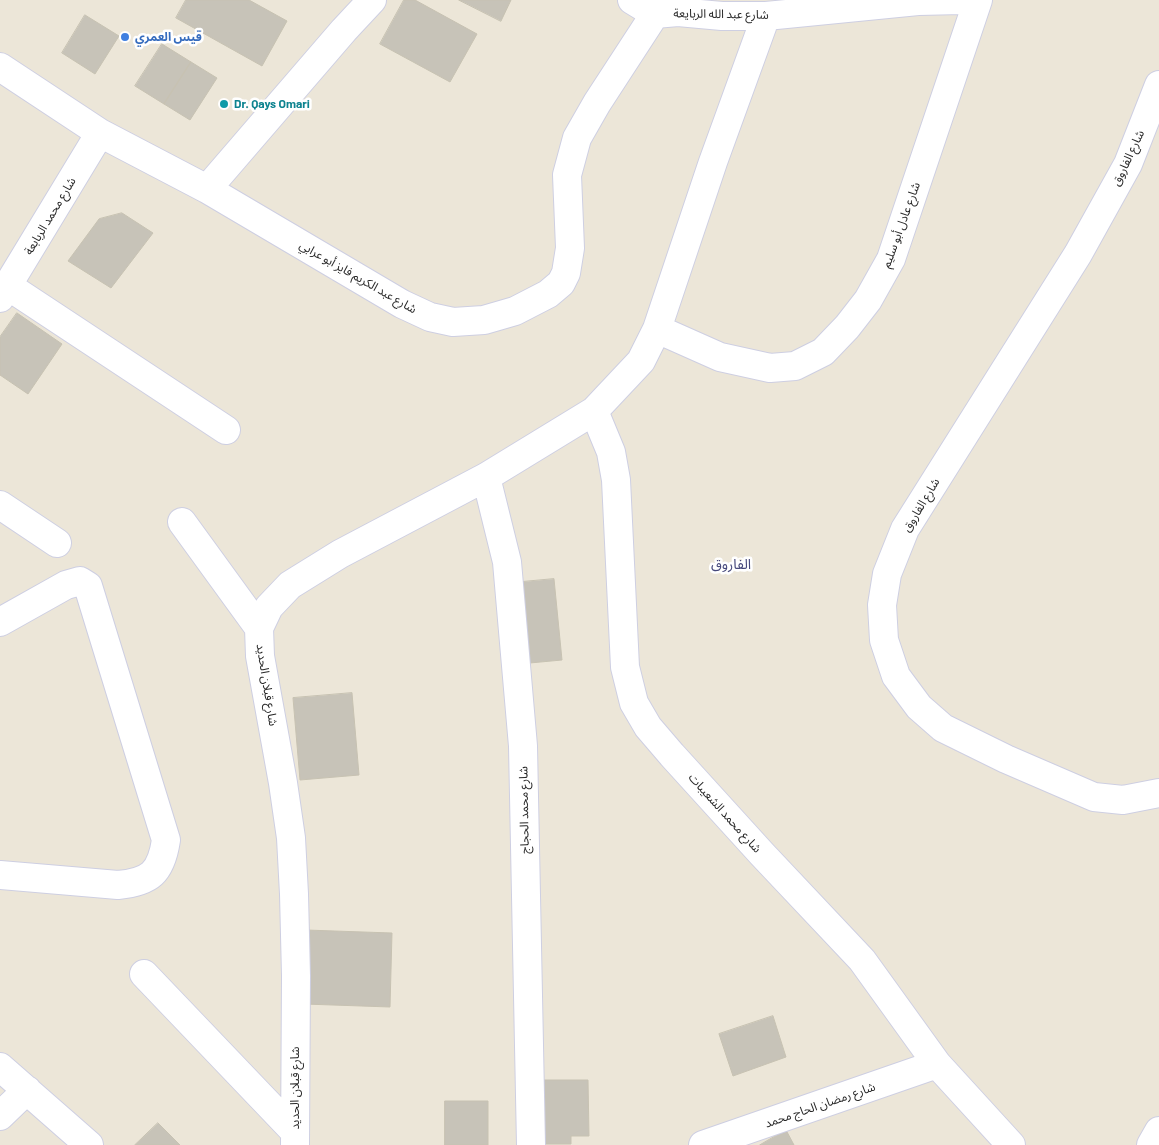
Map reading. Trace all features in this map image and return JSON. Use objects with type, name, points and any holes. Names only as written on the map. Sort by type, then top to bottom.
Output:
[{"type":"street","points":[[207,189],[372,0]]},
{"type":"street","name":"شارع عبد الله الربايعة","points":[[632,0],[678,12],[722,16],[766,16],[918,1],[962,0]]},
{"type":"street","name":"شارع عادل أبو سليم","points":[[657,329],[720,357],[770,368],[795,366],[823,352],[847,327],[868,300],[891,259],[978,0]]},
{"type":"street","name":"شارع عبد الكريم فايز أبو عرابي","points":[[0,67],[100,133],[207,189],[402,304],[430,317],[453,322],[484,320],[515,311],[548,294],[561,283],[566,273],[570,248],[567,175],[577,138],[597,103],[660,7]]},
{"type":"street","points":[[594,411],[641,361],[657,329],[712,162],[766,16]]},
{"type":"street","name":"شارع الفاروق","points":[[1159,85],[1128,164],[1078,254],[905,529],[887,574],[882,605],[884,640],[896,676],[919,707],[943,728],[1006,759],[1094,797],[1122,800],[1159,793]]},
{"type":"street","name":"شارع محمد الربابعة","points":[[4,292],[100,133]]},
{"type":"street","points":[[4,292],[226,430]]},
{"type":"street","name":"شارع قبلان الحديد","points":[[295,1138],[296,976],[294,894],[290,838],[283,784],[260,656],[259,628],[269,607],[290,585],[340,554],[486,477],[594,411]]},
{"type":"street","name":"شارع محمد الشعيبات","points":[[594,411],[611,452],[616,480],[626,667],[634,703],[648,726],[672,755],[862,960],[937,1064],[1010,1145]]},
{"type":"street","name":"شارع محمد الحجاج","points":[[486,477],[507,562],[523,746],[531,1145]]},
{"type":"street","points":[[0,505],[57,543]]},
{"type":"street","points":[[182,522],[259,628]]},
{"type":"street","points":[[0,622],[66,585],[80,581],[88,586],[166,840],[164,858],[153,874],[137,883],[118,886],[0,875]]},
{"type":"street","points":[[144,974],[295,1138]]},
{"type":"street","name":"شارع رمضان الحاج محمد","points":[[717,1143],[937,1064]]},
{"type":"street","points":[[0,1067],[89,1145]]},
{"type":"street","points":[[0,1116],[27,1090]]},
{"type":"street","points":[[1151,1145],[1159,1131]]},
{"type":"building","points":[[186,0],[249,0],[287,21],[262,66],[176,18]]},
{"type":"building","points":[[404,0],[415,0],[477,34],[450,82],[380,44]]},
{"type":"building","points":[[459,0],[511,0],[501,21]]},
{"type":"building","points":[[85,15],[119,36],[95,74],[62,53]]},
{"type":"building","points":[[162,44],[191,62],[164,104],[135,86]]},
{"type":"building","points":[[191,62],[217,78],[190,120],[164,104]]},
{"type":"building","points":[[122,213],[153,233],[111,288],[68,261],[99,219]]},
{"type":"building","points":[[17,313],[62,344],[28,394],[0,375],[0,337]]},
{"type":"building","points":[[554,579],[562,660],[519,664],[511,583]]},
{"type":"building","points":[[352,693],[359,775],[300,780],[293,698]]},
{"type":"building","points":[[306,930],[392,933],[390,1007],[304,1004]]},
{"type":"building","points":[[773,1016],[786,1057],[733,1076],[719,1034]]},
{"type":"building","points":[[541,1080],[588,1080],[589,1136],[571,1136],[571,1144],[541,1144]]},
{"type":"building","points":[[445,1101],[488,1101],[488,1145],[445,1145]]},
{"type":"building","points":[[158,1123],[180,1145],[135,1145]]},
{"type":"building","points":[[786,1130],[794,1145],[760,1145]]},
{"type":"place","name":"قيس العمري","points":[[125,37]]},
{"type":"place","name":"Dr. Qays Omari","points":[[224,104]]},
{"type":"district","name":"الفاروق","points":[[731,564]]}]
